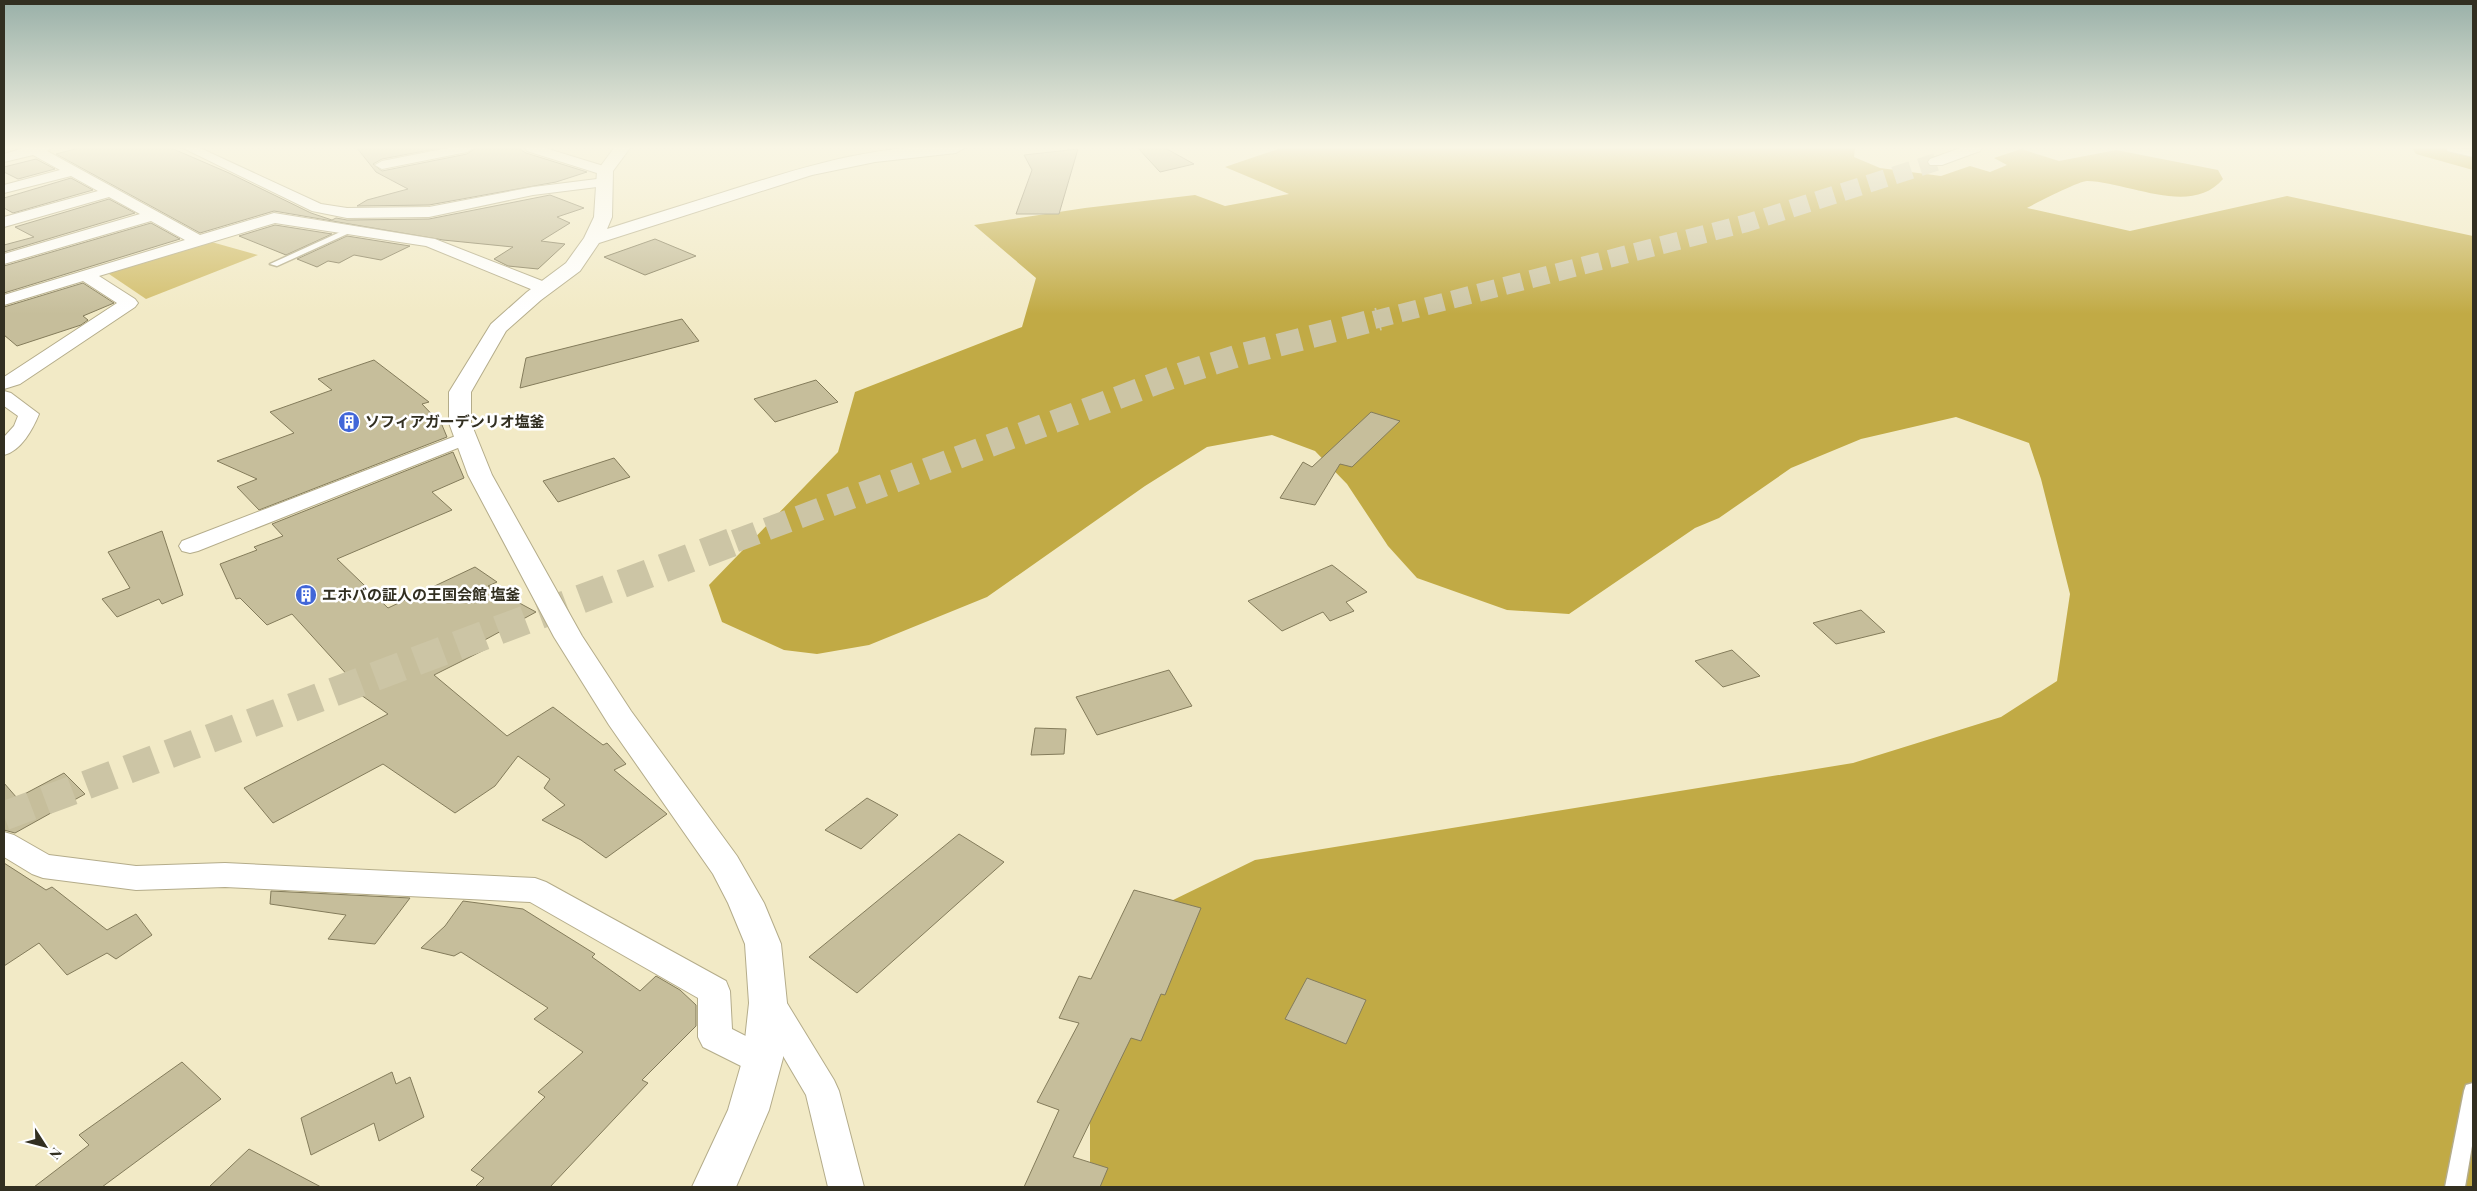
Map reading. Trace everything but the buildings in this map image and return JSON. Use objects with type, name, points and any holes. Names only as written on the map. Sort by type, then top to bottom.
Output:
[{"type":"street","points":[[4,222],[70,204]]},
{"type":"street","points":[[133,204],[199,241]]},
{"type":"street","points":[[309,204],[318,208],[347,213],[387,214],[429,212],[476,204]]},
{"type":"street","points":[[604,204],[603,217],[593,239],[573,266],[544,288],[498,328],[460,392],[460,423],[480,475],[568,637],[620,718],[680,800],[740,889],[763,944],[770,1005],[764,1062],[748,1115],[714,1187]]},
{"type":"street","points":[[593,239],[705,204]]},
{"type":"street","points":[[4,259],[154,215]]},
{"type":"street","points":[[4,300],[274,218],[429,242],[544,288]]},
{"type":"street","points":[[4,449],[23,428],[29,414],[6,383],[129,303],[85,275]]},
{"type":"street","points":[[190,546],[466,438]]},
{"type":"street","points":[[4,843],[43,866],[136,878],[225,875],[535,890],[714,991],[715,1037],[764,1062]]},
{"type":"street","points":[[770,1005],[822,1090],[846,1187]]},
{"type":"lane","points":[[274,264],[352,230]]},
{"type":"lane","points":[[2455,1187],[2473,1091]]},
{"type":"shaded area","points":[[1122,204],[1218,204],[1225,206],[1238,204],[2036,204],[2027,208],[2130,231],[2253,204],[2322,204],[2473,236],[2473,1187],[1090,1187],[1090,1121],[1167,903],[1255,860],[1853,763],[2001,717],[2057,681],[2070,594],[2041,479],[2029,443],[1956,417],[1861,439],[1791,468],[1719,518],[1695,528],[1569,614],[1507,610],[1417,578],[1388,546],[1347,484],[1315,451],[1272,435],[1207,447],[1145,486],[987,597],[869,645],[817,654],[784,650],[722,622],[709,585],[838,452],[855,392],[1022,327],[1036,278],[974,225]]},
{"type":"shaded area","points":[[208,241],[258,255],[146,299],[109,274],[118,268]]},
{"type":"tunnel","points":[[1374,320],[1747,223],[1807,204]]},
{"type":"tunnel","points":[[735,541],[1181,374],[1237,356],[1379,319]]},
{"type":"tunnel","points":[[4,816],[738,540]]},
{"type":"place","name":"ソフィアガーデンリオ塩釜","points":[[349,422]]},
{"type":"place","name":"エホバの証人の王国会館 塩釜","points":[[306,595]]}]
